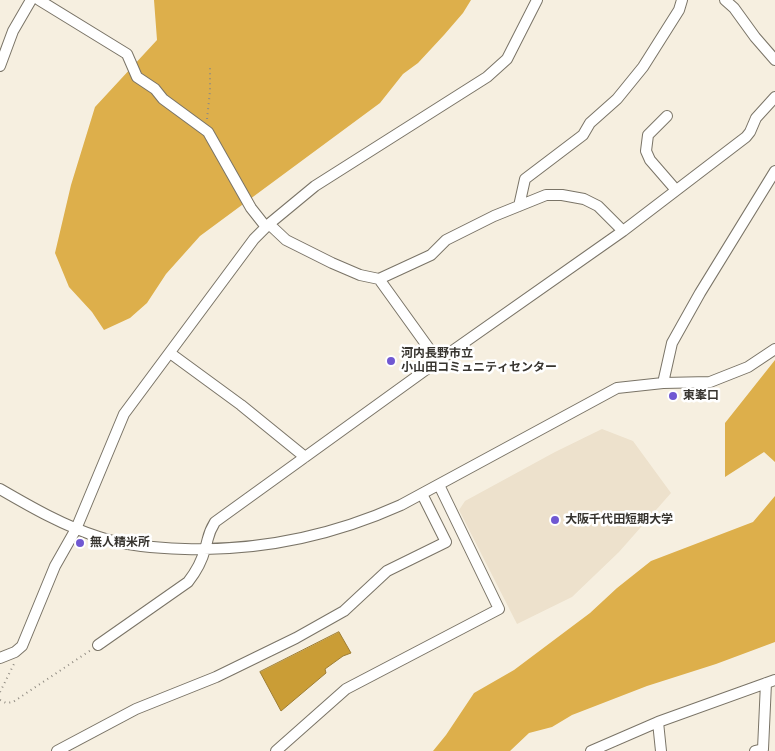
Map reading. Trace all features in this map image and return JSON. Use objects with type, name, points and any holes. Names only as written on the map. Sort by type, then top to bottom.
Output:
[{"type":"street","points":[[0,66],[13,31],[32,0]]},
{"type":"street","points":[[39,0],[127,54],[137,77],[155,89],[163,100],[208,132],[251,208],[268,225],[286,240],[324,260],[360,275],[379,279],[431,255],[446,240],[494,216],[546,195],[562,195],[584,199],[598,206],[623,231]]},
{"type":"street","points":[[0,658],[15,652],[22,646],[30,631],[55,566],[76,529],[124,414],[254,238],[315,186],[498,68],[507,59],[537,0]]},
{"type":"street","points":[[519,206],[524,179],[583,135],[590,123],[631,84],[679,10],[682,0]]},
{"type":"street","points":[[724,0],[734,8],[754,37],[775,60]]},
{"type":"street","points":[[98,645],[188,582],[196,572],[205,550],[208,534],[215,522],[438,361],[623,231],[746,137],[756,118],[775,97]]},
{"type":"street","points":[[667,116],[648,134],[646,151],[650,160],[676,190]]},
{"type":"street","points":[[663,383],[672,342],[775,171]]},
{"type":"street","points":[[379,279],[438,361]]},
{"type":"street","points":[[0,489],[76,529],[100,538],[160,548],[205,550],[249,548],[332,532],[371,518],[422,494],[617,388],[663,383],[710,382],[748,368],[775,349]]},
{"type":"street","points":[[170,353],[241,405],[305,457]]},
{"type":"street","points":[[276,751],[346,690],[499,609],[438,485]]},
{"type":"street","points":[[57,751],[136,709],[216,677],[296,638],[344,611],[387,571],[446,542],[422,494]]},
{"type":"street","points":[[592,751],[658,722],[770,682],[763,749],[755,751]]},
{"type":"street","points":[[658,722],[661,751]]},
{"type":"path","points":[[208,132],[207,112],[210,91],[210,68]]},
{"type":"path","points":[[0,700],[6,703],[13,702],[98,645]]},
{"type":"path","points":[[0,692],[15,662],[15,652]]},
{"type":"shaded area","points":[[154,0],[471,0],[463,13],[444,35],[418,63],[403,74],[380,103],[200,236],[166,274],[147,303],[130,318],[104,330],[92,312],[69,287],[55,253],[71,185],[95,107],[157,40]]},
{"type":"shaded area","points":[[775,360],[775,462],[764,452],[725,477],[725,423]]},
{"type":"shaded area","name":"大阪千代田短期大学","points":[[602,429],[633,441],[671,493],[619,552],[572,597],[517,624],[459,510],[465,501],[555,452]]},
{"type":"shaded area","points":[[775,496],[775,642],[716,664],[647,686],[572,715],[552,727],[529,733],[510,751],[433,751],[474,693],[514,670],[590,613],[617,588],[651,561],[753,522]]},
{"type":"shaded area","points":[[339,632],[351,653],[343,656],[325,669],[326,673],[281,711],[260,672]]},
{"type":"place","name":"河内長野市立 小山田コミュニティセンター","points":[[391,361]]},
{"type":"place","name":"東峯口","points":[[673,396]]},
{"type":"place","name":"大阪千代田短期大学","points":[[555,520]]},
{"type":"place","name":"無人精米所","points":[[80,543]]}]
